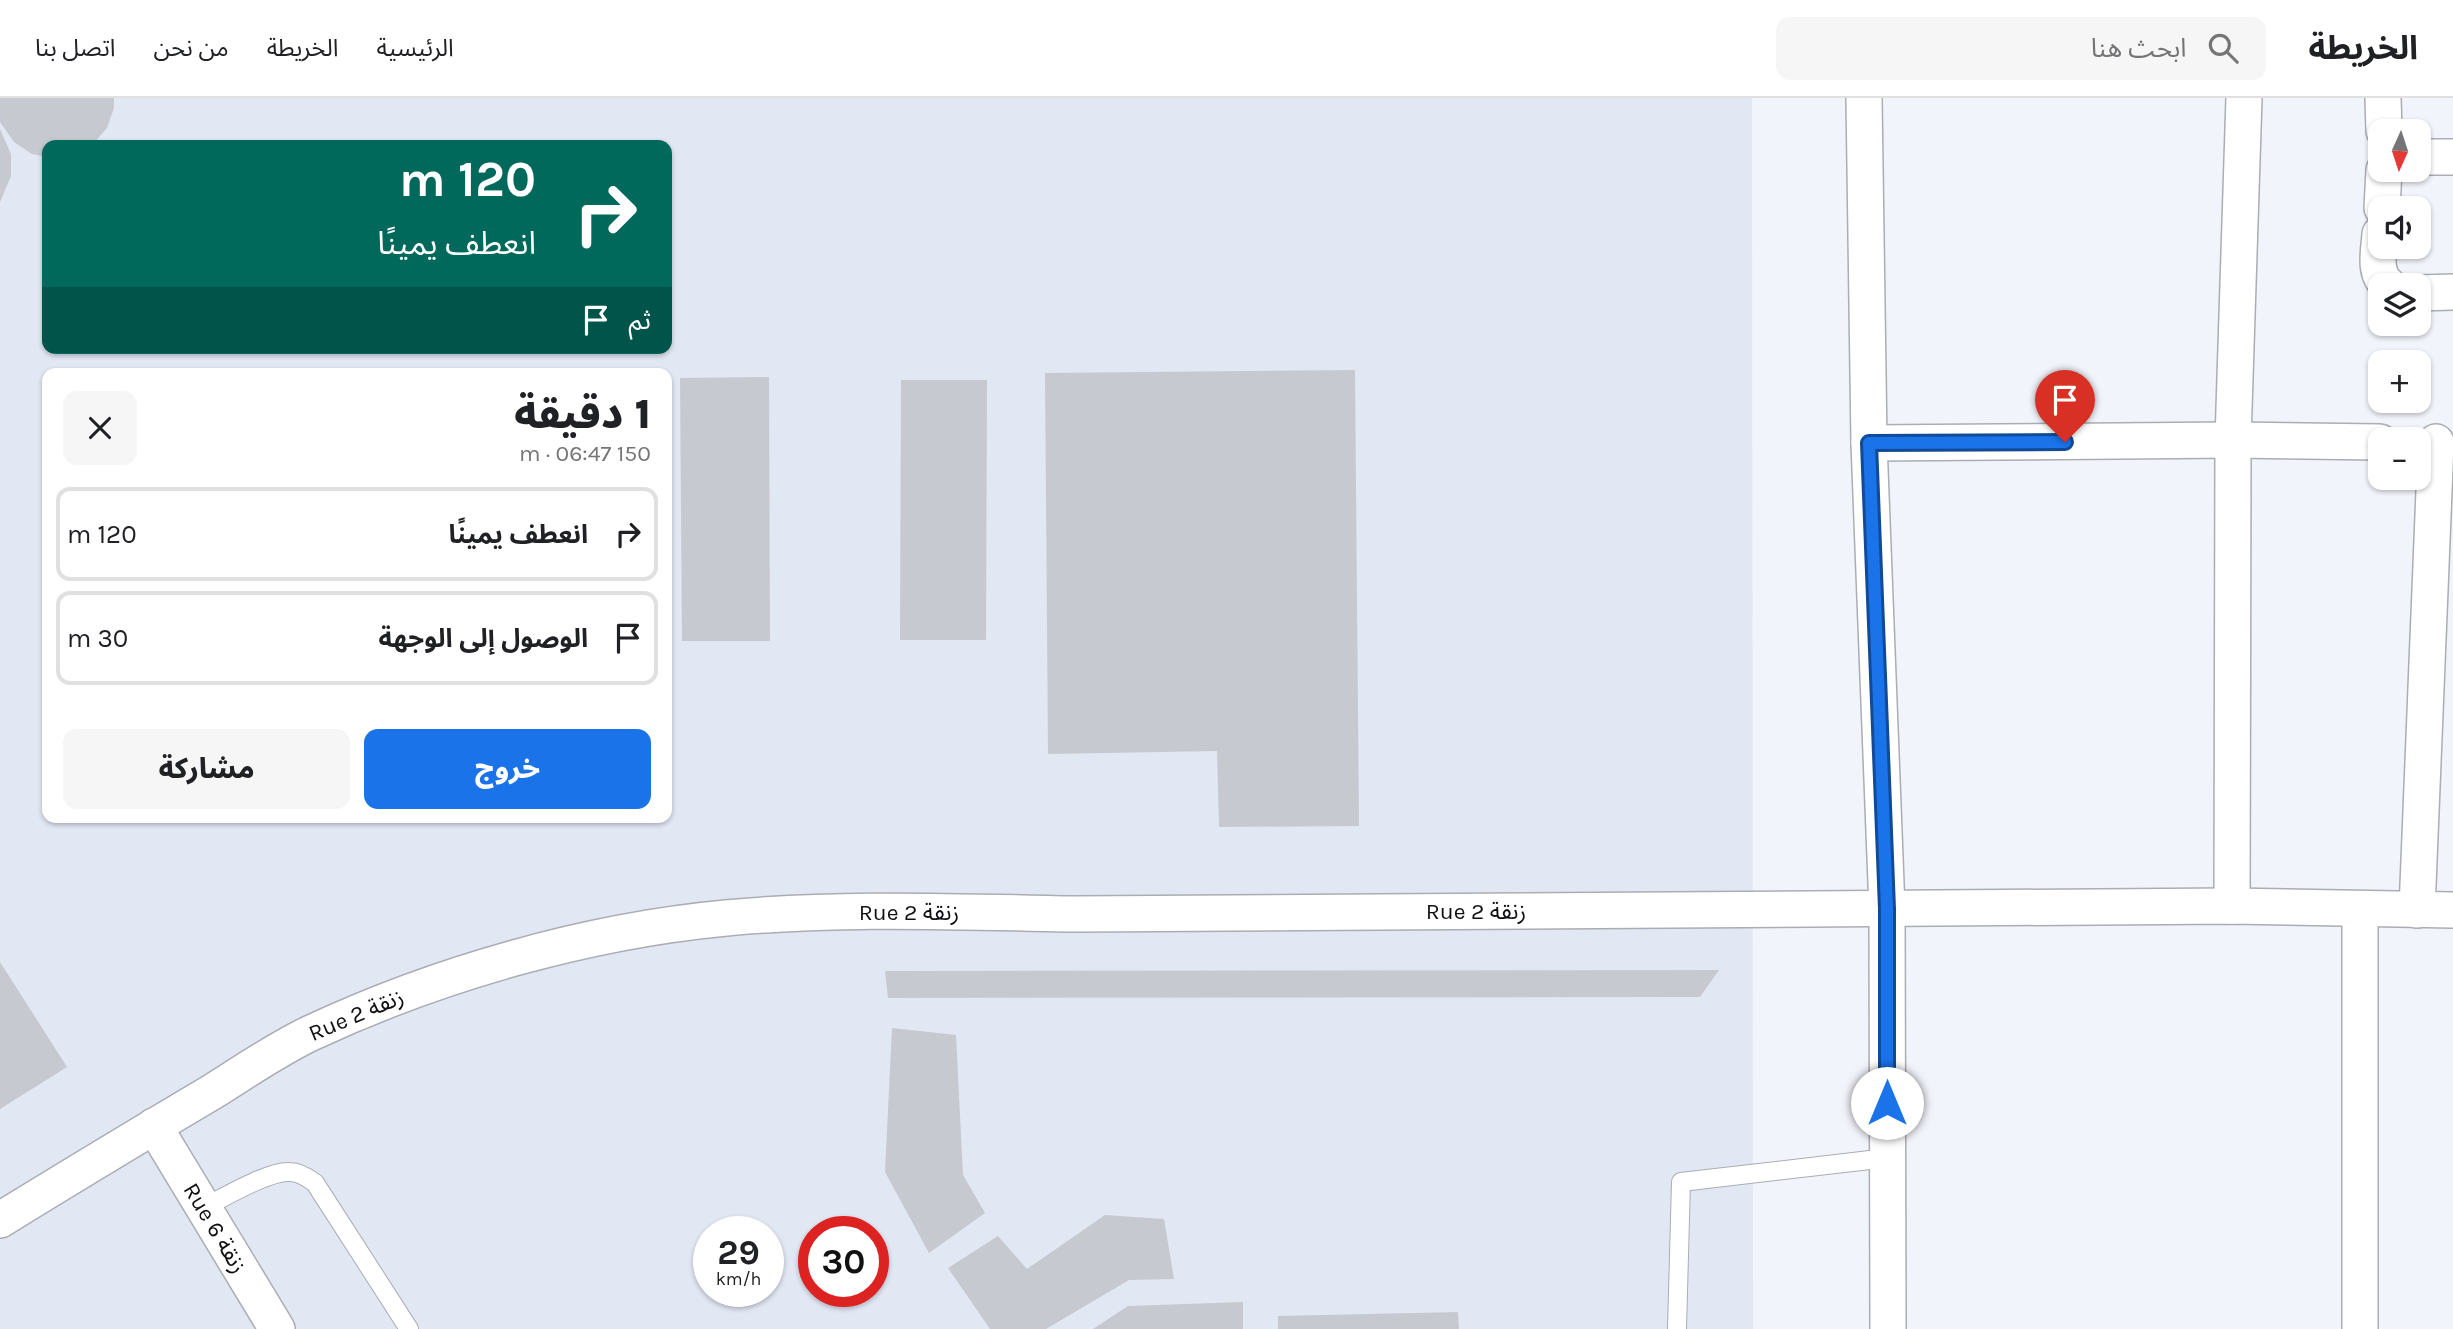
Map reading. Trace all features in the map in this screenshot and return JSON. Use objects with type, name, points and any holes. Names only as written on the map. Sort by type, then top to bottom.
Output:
[{"type":"street","points":[[1864,98],[1869,443],[1887,909],[1888,1329]]},
{"type":"street","points":[[2232,906],[2233,440],[2245,98]]},
{"type":"street","points":[[2383,98],[2384,119]]},
{"type":"street","points":[[2431,156],[2453,157]]},
{"type":"street","points":[[2431,293],[2453,292]]},
{"type":"street","points":[[1869,443],[2233,440],[2368,442]]},
{"type":"street","points":[[2417,910],[2436,442]]},
{"type":"street","name":"Rue 2 زنقة","points":[[0,1220],[309,1034],[407,993],[517,958],[594,938],[699,921],[808,913],[896,911],[1091,914],[2232,906],[2453,910]]},
{"type":"street","points":[[2360,909],[2360,1329]]},
{"type":"street","name":"Rue 6 زنقة","points":[[154,1126],[277,1329]]},
{"type":"lane","points":[[1677,1329],[1681,1182],[1887,1158]]},
{"type":"lane","points":[[203,1208],[275,1172],[289,1171],[304,1175],[315,1183],[409,1329]]},
{"type":"shaded area","points":[[0,98],[1752,98],[1753,1329],[0,1329]]},
{"type":"building","points":[[0,98],[114,98],[114,108],[107,128],[96,140],[42,140],[42,156],[32,154],[14,142],[0,122]]},
{"type":"building","points":[[0,129],[11,154],[11,176],[0,202]]},
{"type":"building","points":[[1355,370],[1359,826],[1219,827],[1217,751],[1048,754],[1045,373]]},
{"type":"building","points":[[769,377],[770,641],[682,641],[680,378]]},
{"type":"building","points":[[901,380],[987,380],[986,640],[900,640]]},
{"type":"building","points":[[0,962],[67,1067],[0,1109]]},
{"type":"building","points":[[1719,970],[1700,997],[888,998],[885,971]]},
{"type":"building","points":[[892,1028],[956,1035],[963,1175],[985,1213],[929,1253],[885,1172]]},
{"type":"building","points":[[1105,1215],[1164,1219],[1174,1279],[1129,1280],[1046,1329],[990,1329],[948,1268],[998,1236],[1027,1269]]},
{"type":"building","points":[[1243,1302],[1243,1329],[1093,1329],[1128,1306]]},
{"type":"building","points":[[1458,1312],[1459,1329],[1278,1329],[1278,1316]]},
{"type":"route","points":[[1887,1103],[1887,909],[1869,443],[2065,442]]}]
